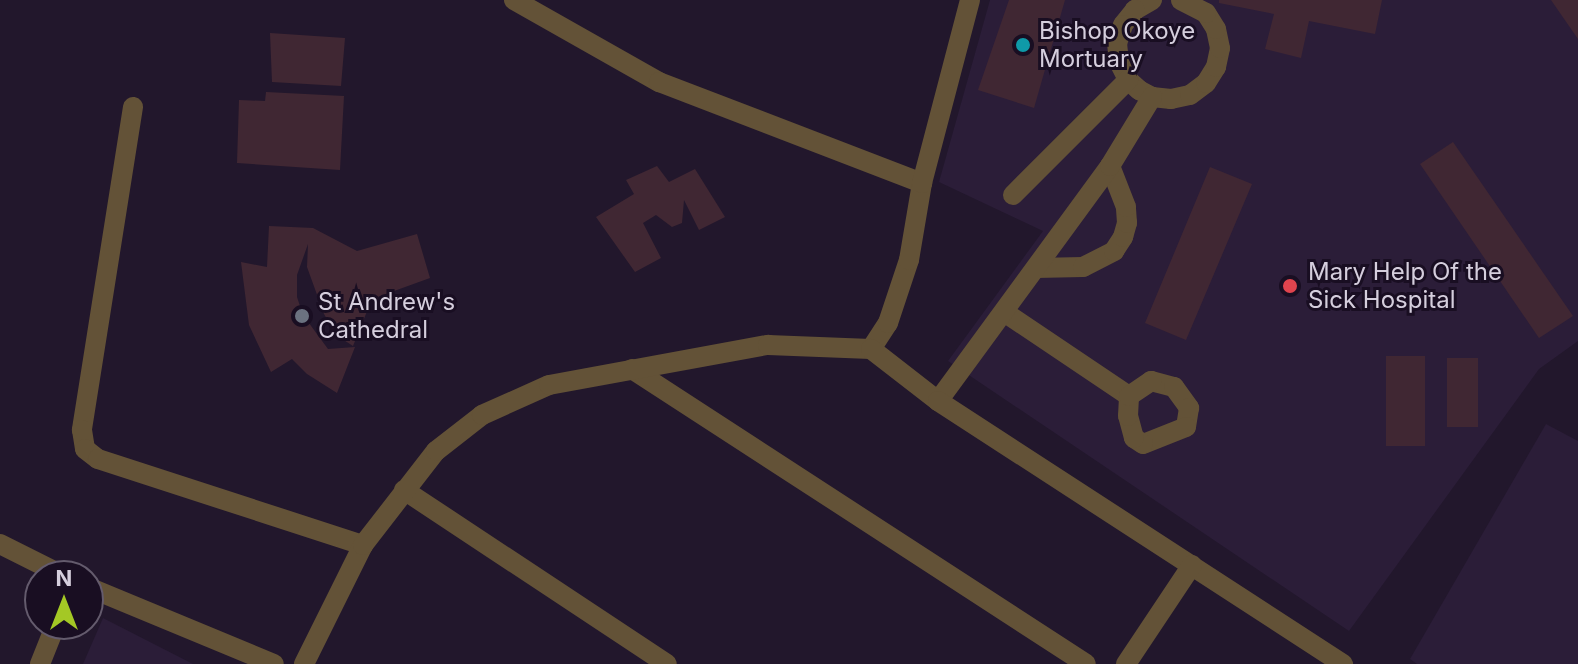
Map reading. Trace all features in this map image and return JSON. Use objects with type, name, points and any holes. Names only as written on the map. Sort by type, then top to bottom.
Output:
[{"type":"street","points":[[514,0],[659,82],[922,183]]},
{"type":"street","points":[[871,349],[888,323],[909,260],[922,183],[970,0]]},
{"type":"street","points":[[1152,0],[1135,10],[1123,25],[1117,43],[1119,62],[1128,80],[1152,97],[1171,99],[1190,95],[1206,83],[1216,67],[1220,48],[1216,29],[1206,13],[1181,0]]},
{"type":"street","points":[[1013,195],[1128,80]]},
{"type":"street","points":[[938,401],[1110,166],[1152,97]]},
{"type":"street","points":[[133,107],[82,430],[85,449],[98,459],[363,545]]},
{"type":"street","points":[[1036,268],[1083,267],[1114,251],[1127,223],[1126,207],[1110,166]]},
{"type":"street","points":[[1004,312],[1129,396]]},
{"type":"street","points":[[304,664],[363,545],[436,451],[482,415],[549,385],[768,345],[871,349],[938,401],[1343,664]]},
{"type":"street","points":[[632,369],[1086,664]]},
{"type":"street","points":[[404,490],[667,664]]},
{"type":"street","points":[[0,544],[32,560]]},
{"type":"street","points":[[1126,664],[1192,565]]},
{"type":"street","points":[[104,594],[274,664]]},
{"type":"street","points":[[40,664],[50,640]]},
{"type":"shaded area","name":"Mary Help Of the Sick Hospital","points":[[990,0],[1578,0],[1578,341],[1539,369],[1349,631],[948,361],[1043,231],[939,182]]},
{"type":"shaded area","points":[[1546,424],[1578,441],[1578,664],[1417,664],[1410,659]]},
{"type":"shaded area","points":[[104,619],[193,664],[83,664],[93,640],[104,640]]},
{"type":"building","name":"Bishop Okoye Mortuary","points":[[1009,0],[1065,0],[1034,108],[978,90]]},
{"type":"building","points":[[1219,0],[1382,0],[1375,34],[1309,21],[1301,58],[1265,49],[1274,14],[1219,3]]},
{"type":"building","points":[[1551,0],[1578,0],[1578,39]]},
{"type":"building","points":[[270,33],[345,38],[341,86],[272,82]]},
{"type":"building","points":[[266,92],[344,96],[340,170],[237,163],[239,100],[265,101]]},
{"type":"building","points":[[1453,142],[1573,316],[1539,338],[1420,164]]},
{"type":"building","points":[[657,166],[669,182],[695,169],[725,217],[699,230],[684,200],[682,223],[672,227],[656,215],[643,223],[661,258],[635,272],[596,217],[634,194],[626,180]]},
{"type":"building","points":[[1210,167],[1252,184],[1186,340],[1145,323]]},
{"type":"building","points":[[269,226],[313,228],[357,251],[417,234],[430,278],[372,299],[353,346],[336,335],[324,314],[307,267],[308,244],[297,275],[297,297],[303,315],[328,349],[355,347],[337,393],[307,374],[292,359],[271,372],[249,325],[241,262],[267,267]]},
{"type":"building","points":[[1386,356],[1425,356],[1425,446],[1386,446]]},
{"type":"building","points":[[1447,358],[1478,358],[1478,427],[1447,427]]},
{"type":"place","name":"Bishop Okoye Mortuary","points":[[1023,45]]},
{"type":"place","name":"Mary Help Of the Sick Hospital","points":[[1290,286]]},
{"type":"place","name":"St Andrew's Cathedral","points":[[302,316]]}]
